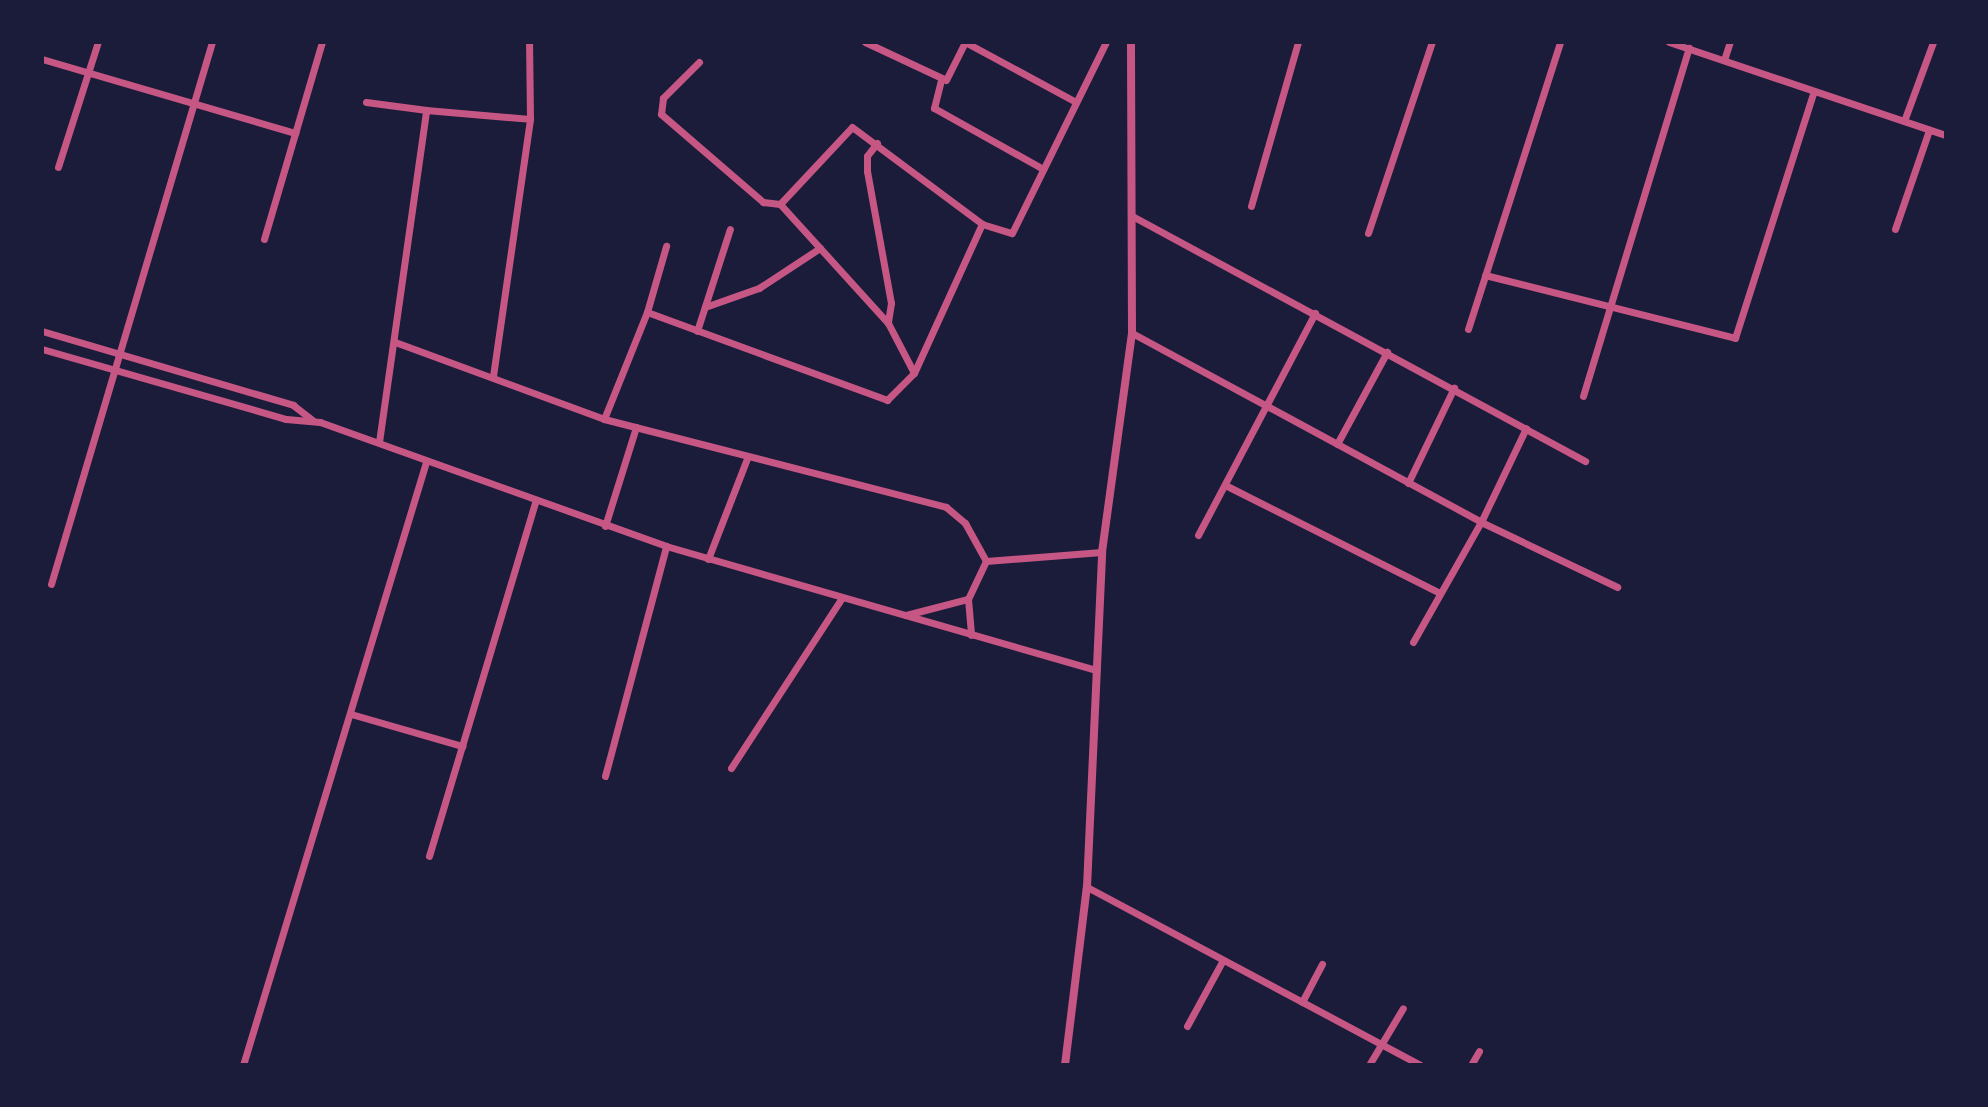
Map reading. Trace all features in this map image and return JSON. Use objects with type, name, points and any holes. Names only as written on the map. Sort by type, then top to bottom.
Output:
[{"type":"street","points":[[58,167],[98,42]]},
{"type":"street","points":[[51,584],[212,42]]},
{"type":"street","points":[[264,239],[322,42]]},
{"type":"street","points":[[493,376],[530,119],[529,42]]},
{"type":"street","points":[[865,42],[941,80]]},
{"type":"street","points":[[941,80],[950,76],[965,42],[1074,101]]},
{"type":"street","points":[[780,204],[848,129],[856,128],[982,224],[1012,233],[1074,101],[1106,42]]},
{"type":"street","points":[[1065,1065],[1087,887],[1102,552],[1132,333],[1131,42]]},
{"type":"street","points":[[1251,206],[1298,42]]},
{"type":"street","points":[[1368,233],[1432,42]]},
{"type":"street","points":[[1468,329],[1560,42]]},
{"type":"street","points":[[1669,42],[1946,135]]},
{"type":"street","points":[[1724,60],[1730,42]]},
{"type":"street","points":[[1904,121],[1933,42]]},
{"type":"street","points":[[1583,396],[1689,48]]},
{"type":"street","points":[[42,59],[295,133]]},
{"type":"street","points":[[699,62],[663,98],[661,114],[763,202],[780,204],[888,323],[914,373]]},
{"type":"street","points":[[941,80],[934,108],[1043,169]]},
{"type":"street","points":[[1485,275],[1735,338],[1814,91]]},
{"type":"street","points":[[366,102],[530,119]]},
{"type":"street","points":[[379,442],[426,110]]},
{"type":"street","points":[[1895,229],[1929,130]]},
{"type":"street","points":[[877,143],[867,156],[867,171],[891,303],[888,323]]},
{"type":"street","points":[[1134,217],[1585,461]]},
{"type":"street","points":[[647,312],[881,400],[893,397],[914,373],[982,224]]},
{"type":"street","points":[[697,331],[730,229]]},
{"type":"street","points":[[604,419],[647,312],[666,246]]},
{"type":"street","points":[[705,307],[759,288],[820,248]]},
{"type":"street","points":[[1198,535],[1227,486],[1265,405],[1315,313]]},
{"type":"street","points":[[42,331],[293,405],[312,421]]},
{"type":"street","points":[[1132,333],[1481,522],[1617,587]]},
{"type":"street","points":[[395,342],[604,419],[946,507],[965,523],[986,561]]},
{"type":"street","points":[[42,349],[286,419],[312,421],[379,442],[535,503],[666,546],[1096,670]]},
{"type":"street","points":[[1337,444],[1387,352]]},
{"type":"street","points":[[1408,483],[1454,388]]},
{"type":"street","points":[[605,526],[636,427]]},
{"type":"street","points":[[1413,642],[1481,522],[1526,428]]},
{"type":"street","points":[[708,559],[748,456]]},
{"type":"street","points":[[243,1065],[426,462]]},
{"type":"street","points":[[1227,486],[1440,593]]},
{"type":"street","points":[[429,856],[535,503]]},
{"type":"street","points":[[605,776],[666,546]]},
{"type":"street","points":[[986,561],[1102,552]]},
{"type":"street","points":[[971,635],[968,599],[986,561]]},
{"type":"street","points":[[731,768],[842,598]]},
{"type":"street","points":[[904,616],[968,599]]},
{"type":"street","points":[[351,714],[462,746]]},
{"type":"street","points":[[1087,887],[1420,1065]]},
{"type":"street","points":[[1187,1026],[1223,960]]},
{"type":"street","points":[[1302,1002],[1322,964]]},
{"type":"street","points":[[1369,1065],[1403,1008]]},
{"type":"street","points":[[1471,1065],[1479,1051]]}]
